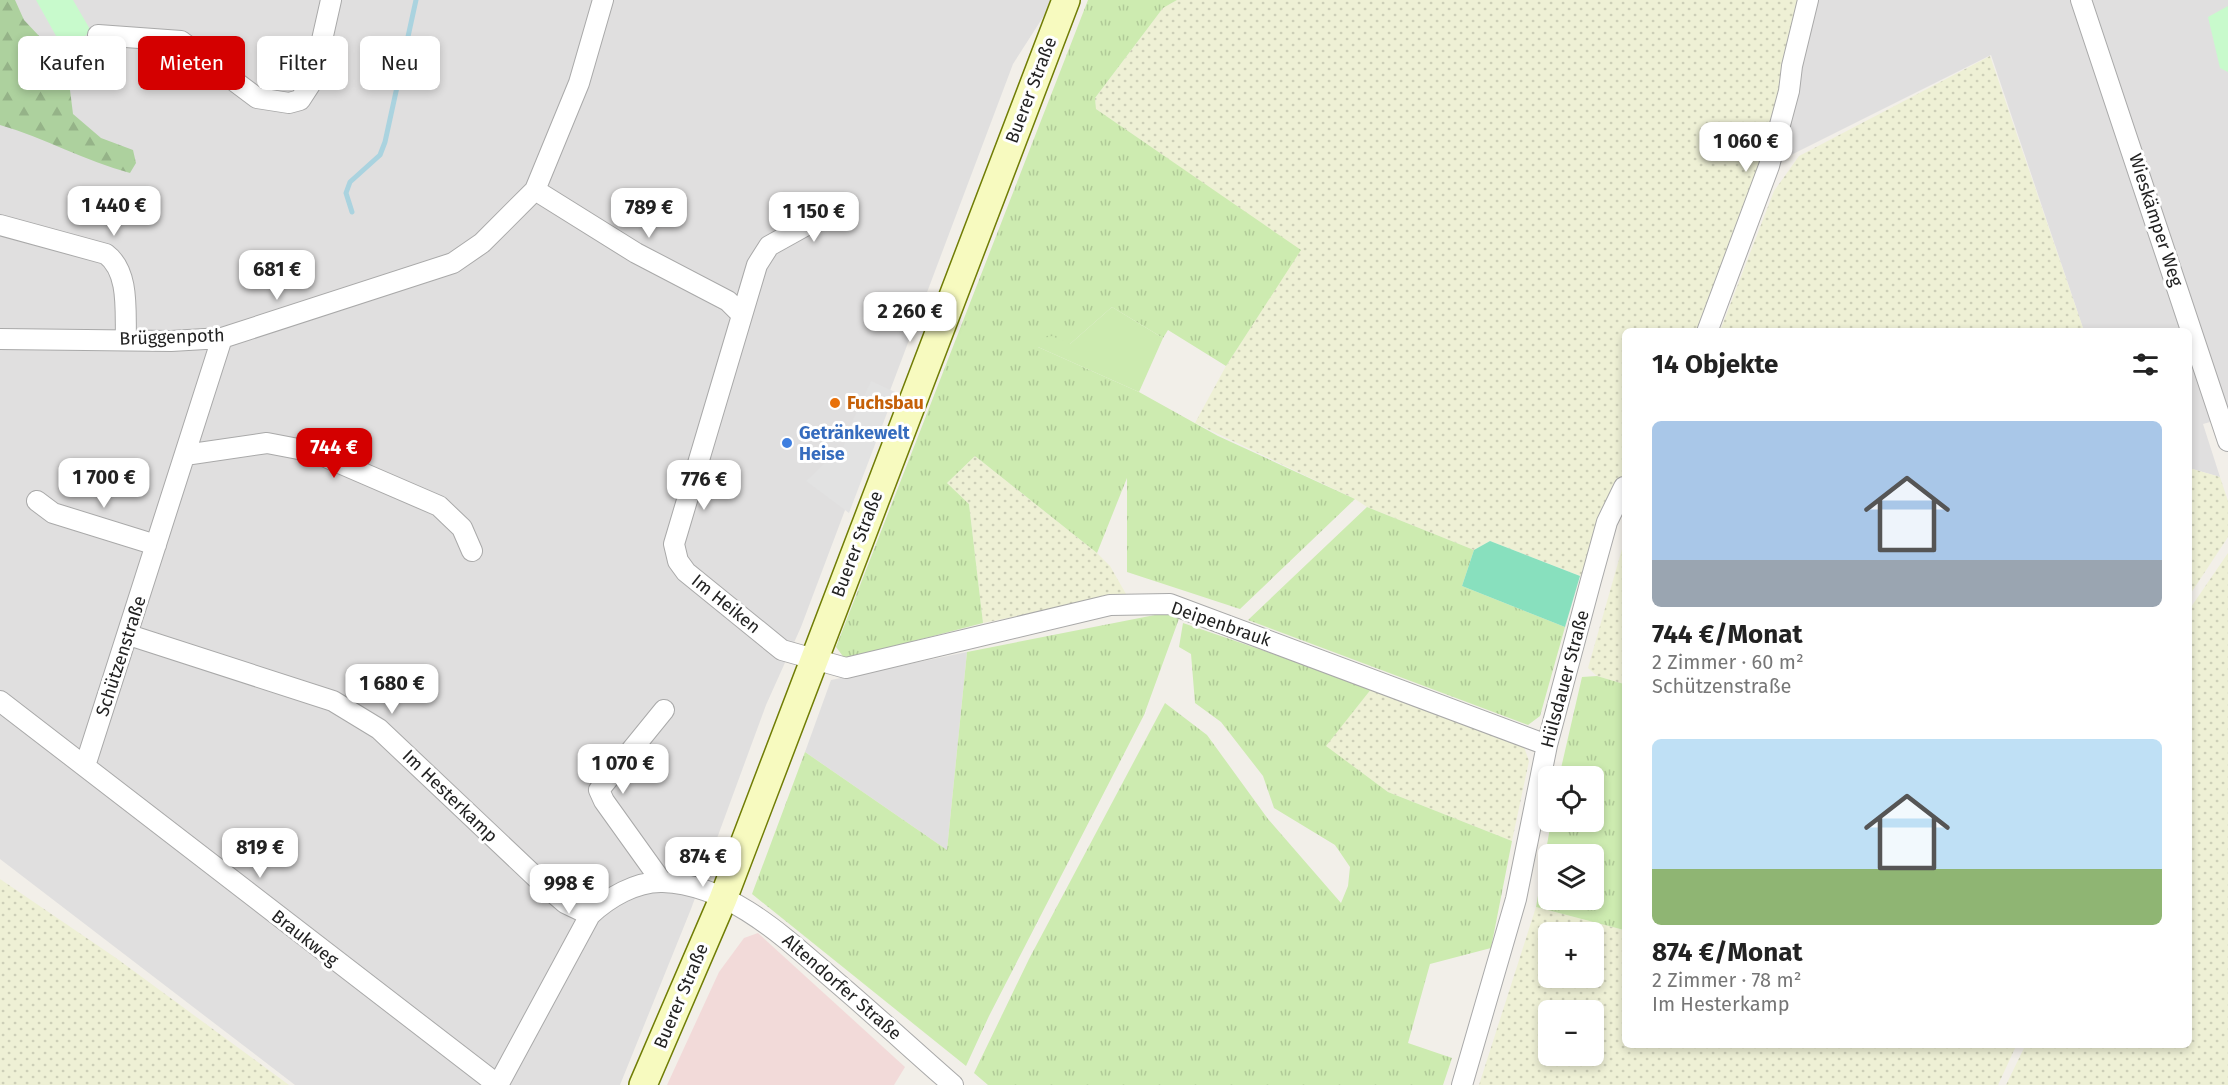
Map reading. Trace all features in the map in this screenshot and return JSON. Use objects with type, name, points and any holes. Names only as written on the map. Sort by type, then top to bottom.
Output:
[{"type":"main road","name":"Buerer Straße","points":[[643,1085],[723,899],[1066,0]]},
{"type":"street","points":[[99,35],[182,41],[257,98],[289,104],[300,100],[314,80],[331,0]]},
{"type":"street","name":"Brüggenpoth","points":[[0,339],[222,338],[453,262],[482,243],[535,190],[581,78],[603,0]]},
{"type":"street","points":[[1708,328],[1769,166],[1790,91],[1792,66],[1808,0]]},
{"type":"street","name":"Wieskämper Weg","points":[[2081,0],[2190,328]]},
{"type":"street","points":[[535,190],[636,253],[728,301],[741,315]]},
{"type":"street","name":"Im Heiken","points":[[813,661],[782,650],[686,572],[678,561],[674,544],[757,265],[769,246],[841,206]]},
{"type":"street","points":[[0,225],[106,254],[116,261],[122,274],[126,340]]},
{"type":"street","name":"Wieskämper Weg","points":[[2192,333],[2228,441]]},
{"type":"street","name":"Schützenstraße","points":[[86,766],[222,338]]},
{"type":"street","points":[[185,455],[267,443],[314,452],[439,506],[462,528],[472,551]]},
{"type":"street","name":"Hülsdauer Straße","points":[[1462,1085],[1516,899],[1547,745],[1607,522],[1622,490]]},
{"type":"street","points":[[37,501],[53,513],[156,545]]},
{"type":"street","name":"Deipenbrauk","points":[[813,661],[846,668],[1110,605],[1170,604],[1547,745]]},
{"type":"street","name":"Im Hesterkamp","points":[[129,634],[333,701],[379,729],[544,885],[565,903],[590,915]]},
{"type":"street","name":"Braukweg","points":[[0,701],[498,1085]]},
{"type":"street","points":[[662,882],[604,801],[600,790],[664,710]]},
{"type":"street","points":[[498,1085],[590,915],[605,901],[637,886],[662,882],[699,889],[723,899]]},
{"type":"street","name":"Altendorfer Straße","points":[[723,899],[769,924],[953,1085]]},
{"type":"shaded area","points":[[0,0],[1054,0],[1013,64],[801,627],[766,705],[691,909],[620,1085],[295,1085],[0,859]]},
{"type":"shaded area","points":[[1808,0],[2228,0],[2228,417],[2203,424],[2220,477],[2192,469],[2192,328],[2083,328],[1991,55],[1769,166]]},
{"type":"shaded area","points":[[871,381],[895,392],[849,513],[806,481],[834,454],[841,453],[845,442],[843,441]]},
{"type":"shaded area","points":[[967,652],[947,850],[805,752],[831,680]]},
{"type":"shaded area","points":[[758,933],[905,1067],[894,1085],[667,1085],[719,972],[744,938]]},
{"type":"green space","points":[[0,0],[15,0],[24,20],[39,36],[18,36],[18,90],[70,90],[73,114],[101,138],[133,150],[136,163],[130,173],[0,125]]},
{"type":"green space","points":[[36,0],[73,0],[91,31],[85,36],[56,36]]},
{"type":"green space","points":[[1088,0],[1177,0],[1163,8],[1095,98],[1096,109],[1301,250],[1226,366],[1168,330],[1163,338],[1112,307],[1070,344],[1038,347],[1139,392],[1218,436],[1355,499],[1240,609],[1127,572],[1127,478],[1097,553],[975,456],[947,483],[969,504],[983,623],[845,659],[836,647]]},
{"type":"green space","points":[[1177,0],[1808,0],[1792,66],[1708,328],[1622,328],[1622,493],[1591,580],[1490,541],[1474,550],[1367,507],[1355,499],[1195,423],[1226,366],[1300,250],[1096,109],[1095,98],[1163,8]]},
{"type":"green space","points":[[2228,6],[2228,72],[2220,68],[2208,17]]},
{"type":"green space","points":[[1990,56],[2083,328],[1721,328],[1774,191],[1799,156]]},
{"type":"green space","points":[[1112,307],[1163,338],[1139,392],[1038,347],[1040,339],[1052,336],[1070,344]]},
{"type":"green space","points":[[975,456],[1097,553],[1110,566],[1126,594],[983,623],[969,504],[947,483]]},
{"type":"green space","points":[[2192,469],[2220,477],[2228,501],[2228,537],[2192,591]]},
{"type":"green space","points":[[1367,507],[1474,550],[1462,586],[1565,627],[1540,716],[1528,725],[1248,620]]},
{"type":"green space","points":[[1490,541],[1580,576],[1565,627],[1462,586],[1474,550]]},
{"type":"green space","points":[[1622,549],[1622,683],[1597,676],[1588,668]]},
{"type":"green space","points":[[2228,553],[2228,1085],[2006,1085],[2024,1048],[2192,1048],[2192,606]]},
{"type":"green space","points":[[1160,614],[1180,616],[1144,715],[989,1016],[966,1066],[752,894],[805,752],[947,850],[967,652]]},
{"type":"green space","points":[[1183,623],[1372,688],[1326,746],[1388,792],[1512,841],[1491,948],[1430,964],[1408,1043],[1452,1058],[1443,1085],[988,1085],[974,1073],[1029,959],[1165,703],[1207,735],[1268,819],[1341,903],[1348,886],[1350,867],[1335,845],[1274,808],[1263,776],[1221,722],[1195,703],[1191,654],[1179,647]]},
{"type":"green space","points":[[1597,676],[1622,683],[1622,929],[1604,925],[1604,922],[1593,922],[1547,910],[1604,910],[1604,844],[1547,844],[1549,832],[1604,832],[1604,766],[1562,766],[1582,677]]},
{"type":"green space","points":[[1372,688],[1524,747],[1529,761],[1512,841],[1388,792],[1325,746]]},
{"type":"green space","points":[[0,879],[116,958],[289,1085],[0,1085]]},
{"type":"green space","points":[[1536,907],[1538,910],[1547,910],[1593,922],[1538,922],[1538,988],[1604,988],[1604,925],[1622,929],[1622,1048],[2015,1048],[1998,1085],[1479,1085]]},
{"type":"waterway","points":[[352,212],[346,193],[350,182],[380,155],[385,142],[416,0]]},
{"type":"place","name":"Fuchsbau","points":[[835,403]]},
{"type":"place","name":"Getränkewelt Heise","points":[[787,443]]}]
